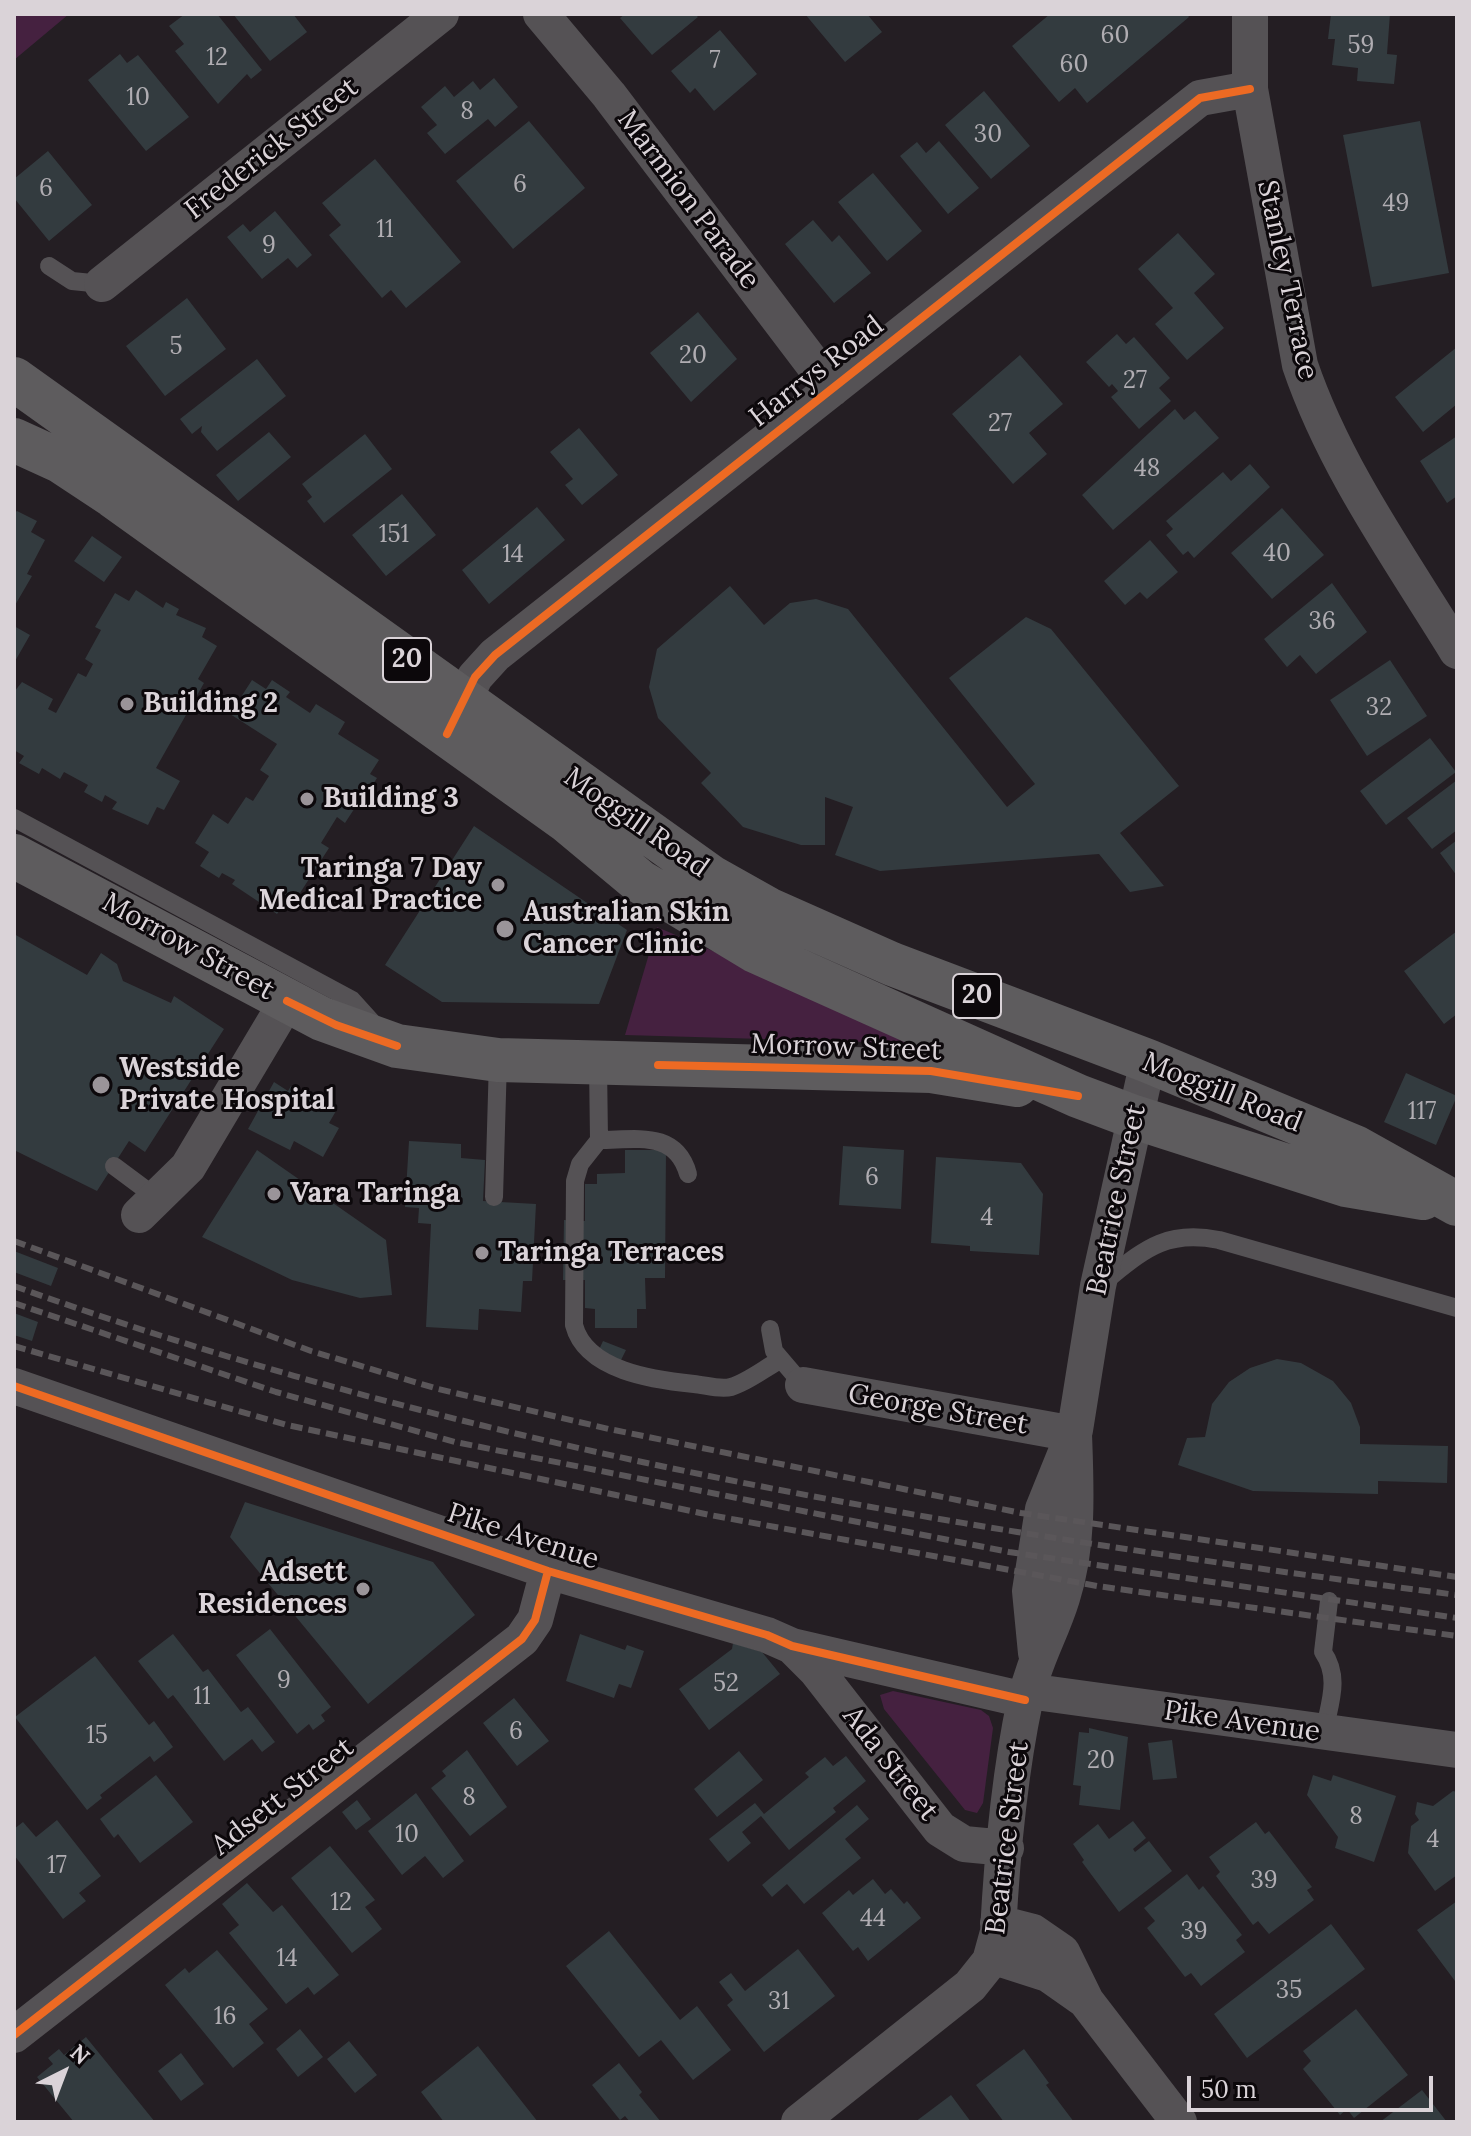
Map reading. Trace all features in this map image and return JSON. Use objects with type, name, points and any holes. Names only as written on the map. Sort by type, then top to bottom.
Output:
[{"type":"highway","name":"Moggill Road","points":[[14,379],[456,717],[567,821],[639,881],[728,936],[848,994],[1078,1096],[1134,1117],[1346,1185],[1457,1204]]},
{"type":"highway","name":"Moggill Road","points":[[14,440],[60,461],[456,717],[768,909],[892,964],[1148,1061],[1355,1147],[1457,1204]]},
{"type":"highway","name":"Morrow Street","points":[[14,856],[287,1001],[336,1025],[397,1046],[498,1060],[931,1071],[1078,1096]]},
{"type":"street","name":"Frederick Street","points":[[102,284],[441,14]]},
{"type":"street","name":"Marmion Parade","points":[[541,14],[609,95],[832,389]]},
{"type":"street","name":"Stanley Terrace","points":[[1250,14],[1250,89],[1289,317],[1315,409],[1338,457],[1457,651]]},
{"type":"street","name":"Harrys Road","points":[[456,717],[475,677],[495,655],[1200,98],[1250,89]]},
{"type":"street","points":[[148,1206],[188,1167],[287,1001]]},
{"type":"street","name":"Beatrice Street","points":[[799,2122],[970,1986],[995,1940],[1030,1683],[1063,1597],[1077,1512],[1074,1434],[1098,1286],[1148,1061]]},
{"type":"street","name":"George Street","points":[[791,1372],[1074,1434]]},
{"type":"street","name":"Pike Avenue","points":[[14,1386],[548,1571],[778,1638],[792,1646],[1324,1733],[1457,1750]]},
{"type":"street","name":"Adsett Street","points":[[14,2035],[522,1639],[535,1620],[548,1571]]},
{"type":"street","name":"Ada Street","points":[[792,1646],[816,1670],[940,1829],[964,1844],[1006,1848]]},
{"type":"street","points":[[995,1940],[1086,2001],[1179,2122]]},
{"type":"lane","points":[[49,266],[72,281],[102,284]]},
{"type":"lane","points":[[14,818],[352,1000],[397,1046]]},
{"type":"lane","points":[[494,1197],[498,1060]]},
{"type":"lane","points":[[598,1063],[599,1140],[580,1164],[575,1181],[574,1325],[585,1348],[602,1360],[643,1376],[733,1386],[791,1372],[770,1342],[770,1329]]},
{"type":"lane","points":[[599,1140],[665,1141],[682,1157],[688,1174]]},
{"type":"lane","points":[[114,1166],[148,1206]]},
{"type":"lane","points":[[1098,1286],[1155,1244],[1191,1236],[1219,1240],[1457,1308]]},
{"type":"lane","points":[[1324,1733],[1334,1680],[1333,1668],[1323,1652],[1329,1601]]},
{"type":"shaded area","points":[[14,14],[69,14],[14,60]]},
{"type":"shaded area","points":[[657,927],[931,1045],[929,1050],[867,1042],[625,1035]]},
{"type":"shaded area","points":[[893,1691],[981,1710],[989,1716],[993,1728],[983,1803],[977,1813],[965,1810],[884,1709],[880,1695]]},
{"type":"building","points":[[185,14],[217,14],[262,70],[251,79],[247,74],[218,104],[175,51],[184,44],[169,26]]},
{"type":"building","points":[[233,14],[293,14],[307,32],[270,61]]},
{"type":"building","points":[[625,14],[695,14],[698,17],[652,55],[620,18]]},
{"type":"building","points":[[805,14],[867,14],[882,32],[845,62]]},
{"type":"building","points":[[1050,14],[1187,14],[1189,17],[1087,103],[1075,88],[1059,102],[1012,46]]},
{"type":"building","points":[[1331,14],[1390,14],[1387,54],[1397,55],[1394,84],[1357,81],[1358,68],[1332,65],[1335,39],[1328,39]]},
{"type":"building","points":[[720,30],[757,74],[714,111],[695,88],[690,93],[671,71]]},
{"type":"building","points":[[120,54],[127,63],[138,55],[189,117],[146,151],[88,80]]},
{"type":"building","points":[[494,78],[518,107],[495,127],[488,119],[445,154],[427,133],[437,125],[421,107],[445,86],[454,97],[473,81],[480,90]]},
{"type":"building","points":[[984,91],[1030,146],[991,179],[945,125]]},
{"type":"building","points":[[529,121],[585,188],[513,249],[456,181]]},
{"type":"building","points":[[1420,121],[1449,273],[1372,287],[1343,135]]},
{"type":"building","points":[[939,141],[979,188],[948,214],[900,156],[917,142],[926,153]]},
{"type":"building","points":[[48,151],[92,205],[49,241],[14,198],[14,179]]},
{"type":"building","points":[[375,159],[461,262],[406,308],[391,290],[382,298],[329,235],[341,225],[322,203]]},
{"type":"building","points":[[873,173],[922,231],[887,261],[838,202]]},
{"type":"building","points":[[275,211],[312,255],[297,268],[288,258],[262,279],[227,237],[243,224],[250,232]]},
{"type":"building","points":[[813,220],[832,242],[839,235],[871,273],[834,303],[785,244]]},
{"type":"building","points":[[1178,233],[1215,274],[1194,293],[1224,328],[1187,360],[1155,324],[1173,308],[1138,269]]},
{"type":"building","points":[[187,298],[226,349],[165,396],[126,346]]},
{"type":"building","points":[[698,312],[737,359],[691,402],[650,353]]},
{"type":"building","points":[[1117,334],[1126,344],[1134,337],[1170,378],[1159,388],[1171,401],[1139,429],[1111,397],[1118,391],[1112,384],[1109,387],[1086,362]]},
{"type":"building","points":[[1457,347],[1457,404],[1423,432],[1395,397]]},
{"type":"building","points":[[1020,355],[1063,404],[1029,433],[1047,454],[1013,484],[952,414]]},
{"type":"building","points":[[257,359],[286,396],[217,451],[201,432],[202,426],[192,434],[180,419]]},
{"type":"building","points":[[1175,409],[1184,420],[1195,411],[1219,438],[1113,530],[1082,495]]},
{"type":"building","points":[[579,428],[618,475],[582,505],[565,485],[573,479],[550,452]]},
{"type":"building","points":[[269,432],[291,457],[238,501],[216,475]]},
{"type":"building","points":[[365,434],[392,469],[324,523],[307,501],[312,497],[302,484]]},
{"type":"building","points":[[1457,436],[1457,496],[1447,503],[1420,461]]},
{"type":"building","points":[[1250,464],[1270,487],[1194,558],[1188,551],[1183,555],[1166,535],[1173,529],[1166,521],[1223,472],[1231,481]]},
{"type":"building","points":[[402,494],[436,535],[386,576],[352,535]]},
{"type":"building","points":[[537,507],[565,540],[489,604],[462,570]]},
{"type":"building","points":[[1282,508],[1324,555],[1272,599],[1231,553]]},
{"type":"building","points":[[17,511],[37,521],[31,532],[45,540],[27,574],[32,576],[14,607],[14,513]]},
{"type":"building","points":[[92,536],[122,557],[104,582],[74,561]]},
{"type":"building","points":[[1150,540],[1178,572],[1147,599],[1140,592],[1125,605],[1104,581]]},
{"type":"building","points":[[1332,583],[1367,632],[1316,674],[1300,655],[1287,667],[1264,639]]},
{"type":"building","points":[[730,586],[764,625],[790,603],[816,599],[848,609],[1007,807],[1035,784],[949,678],[1026,617],[1051,629],[1179,786],[1120,833],[1164,886],[1130,892],[1099,854],[880,871],[835,855],[853,807],[825,797],[825,845],[801,845],[743,827],[701,783],[711,773],[658,718],[649,687],[657,649]]},
{"type":"building","name":"Building 2","points":[[136,590],[163,608],[166,602],[179,609],[176,615],[206,628],[202,637],[217,646],[198,679],[204,683],[156,768],[180,781],[164,810],[157,807],[148,825],[112,809],[117,802],[105,795],[102,802],[84,792],[88,785],[64,772],[60,779],[42,768],[39,774],[19,763],[24,756],[14,750],[14,692],[22,682],[53,699],[48,709],[56,713],[78,673],[86,677],[93,664],[85,659],[101,630],[95,627],[115,593],[129,601]]},
{"type":"building","points":[[14,626],[30,635],[14,663]]},
{"type":"building","points":[[1390,660],[1427,716],[1367,756],[1330,700]]},
{"type":"building","name":"Building 3","points":[[252,680],[266,689],[272,680],[290,692],[286,697],[310,713],[316,704],[345,722],[338,734],[379,760],[370,774],[377,778],[366,795],[345,823],[337,817],[321,843],[329,848],[300,893],[289,905],[285,902],[277,914],[232,884],[235,880],[222,873],[219,878],[200,866],[209,852],[195,843],[213,814],[228,824],[246,797],[253,801],[269,776],[260,770],[277,744],[230,714]]},
{"type":"building","points":[[1430,738],[1456,772],[1386,825],[1360,791]]},
{"type":"building","points":[[1457,780],[1457,830],[1432,849],[1407,818]]},
{"type":"building","name":"Taringa 7 Day Medical Practice","points":[[474,826],[627,930],[599,1004],[442,1002],[385,965]]},
{"type":"building","points":[[1457,840],[1457,876],[1440,853]]},
{"type":"building","points":[[1457,931],[1457,1014],[1444,1024],[1404,971]]},
{"type":"building","name":"Westside Private Hospital","points":[[14,934],[87,975],[101,953],[117,964],[123,981],[171,1003],[174,996],[224,1029],[145,1152],[129,1141],[97,1191],[14,1150]]},
{"type":"building","points":[[1406,1073],[1457,1096],[1436,1145],[1384,1122]]},
{"type":"building","points":[[274,1082],[288,1091],[291,1086],[336,1111],[329,1123],[339,1128],[323,1157],[294,1141],[290,1150],[248,1129]]},
{"type":"building","name":"Taringa Terraces","points":[[409,1141],[461,1144],[461,1158],[485,1160],[483,1201],[536,1204],[532,1281],[523,1281],[521,1312],[479,1309],[478,1330],[426,1327],[431,1224],[418,1223],[419,1208],[405,1207]]},
{"type":"building","points":[[843,1146],[904,1150],[901,1209],[839,1205]]},
{"type":"building","name":"Vara Taringa","points":[[257,1150],[386,1240],[392,1295],[360,1298],[292,1280],[202,1237]]},
{"type":"building","points":[[625,1150],[666,1150],[665,1278],[645,1278],[646,1309],[637,1309],[637,1328],[595,1328],[595,1309],[585,1308],[585,1280],[563,1280],[564,1220],[585,1221],[585,1184],[597,1184],[597,1174],[625,1173]]},
{"type":"building","points":[[936,1157],[1021,1163],[1043,1194],[1039,1255],[970,1251],[970,1246],[931,1243]]},
{"type":"building","points":[[14,1251],[58,1268],[51,1286],[14,1272]]},
{"type":"building","points":[[14,1313],[38,1322],[32,1341],[14,1335]]},
{"type":"building","points":[[603,1341],[626,1350],[619,1364],[597,1354]]},
{"type":"building","points":[[1277,1359],[1301,1363],[1333,1381],[1351,1403],[1360,1427],[1360,1444],[1448,1446],[1447,1483],[1378,1481],[1378,1494],[1253,1491],[1178,1465],[1187,1438],[1205,1437],[1212,1404],[1229,1382],[1250,1368]]},
{"type":"building","name":"Adsett Residences","points":[[245,1502],[433,1562],[475,1615],[368,1704],[230,1537]]},
{"type":"building","points":[[270,1629],[331,1707],[321,1715],[325,1721],[313,1730],[309,1724],[297,1734],[236,1655]]},
{"type":"building","points":[[173,1634],[203,1672],[208,1669],[241,1712],[248,1707],[275,1742],[262,1752],[252,1739],[224,1761],[173,1695],[168,1699],[138,1661]]},
{"type":"building","points":[[580,1634],[625,1650],[627,1645],[644,1651],[631,1688],[619,1684],[614,1698],[566,1681]]},
{"type":"building","points":[[733,1643],[762,1652],[780,1674],[709,1730],[679,1689],[732,1649]]},
{"type":"building","points":[[95,1656],[149,1725],[154,1721],[173,1747],[154,1762],[150,1756],[100,1795],[102,1798],[87,1810],[15,1717]]},
{"type":"building","points":[[514,1698],[549,1741],[517,1766],[483,1723]]},
{"type":"building","points":[[1089,1728],[1128,1737],[1120,1810],[1079,1805],[1081,1786],[1073,1785],[1079,1732],[1089,1733]]},
{"type":"building","points":[[1172,1740],[1177,1778],[1153,1780],[1148,1743]]},
{"type":"building","points":[[467,1750],[507,1807],[470,1836],[431,1788],[446,1776],[442,1771]]},
{"type":"building","points":[[739,1751],[763,1780],[717,1817],[694,1789]]},
{"type":"building","points":[[846,1756],[866,1781],[833,1808],[836,1812],[789,1850],[761,1816],[742,1832],[751,1843],[728,1862],[709,1839],[755,1803],[764,1814],[809,1777],[805,1773],[825,1757],[833,1766]]},
{"type":"building","points":[[156,1775],[193,1822],[140,1863],[118,1834],[114,1838],[100,1819]]},
{"type":"building","points":[[1313,1775],[1331,1781],[1333,1775],[1396,1796],[1374,1862],[1335,1848],[1338,1837],[1307,1795]]},
{"type":"building","points":[[1453,1791],[1457,1792],[1457,1875],[1435,1891],[1408,1853],[1411,1826],[1419,1820],[1415,1814],[1417,1802],[1433,1806]]},
{"type":"building","points":[[416,1793],[464,1861],[443,1878],[425,1856],[402,1875],[368,1831]]},
{"type":"building","points":[[357,1800],[371,1819],[356,1830],[342,1812]]},
{"type":"building","points":[[857,1805],[869,1819],[845,1839],[861,1858],[804,1904],[787,1884],[772,1897],[762,1885]]},
{"type":"building","points":[[57,1820],[101,1876],[79,1893],[86,1901],[63,1919],[14,1855],[14,1829],[23,1822],[36,1837]]},
{"type":"building","points":[[1133,1821],[1146,1838],[1133,1849],[1135,1852],[1149,1841],[1172,1871],[1119,1912],[1082,1862],[1084,1860],[1073,1844],[1098,1824],[1109,1839]]},
{"type":"building","points":[[1256,1822],[1265,1834],[1269,1831],[1312,1887],[1307,1890],[1314,1900],[1269,1934],[1258,1921],[1253,1925],[1216,1876],[1220,1872],[1209,1857]]},
{"type":"building","points":[[330,1846],[375,1900],[365,1907],[382,1929],[352,1953],[291,1878]]},
{"type":"building","points":[[1187,1874],[1199,1890],[1203,1886],[1242,1935],[1236,1940],[1245,1952],[1201,1986],[1191,1973],[1185,1977],[1147,1928],[1155,1921],[1144,1908]]},
{"type":"building","points":[[873,1879],[885,1894],[891,1889],[904,1904],[907,1901],[921,1918],[868,1961],[858,1947],[853,1951],[822,1913],[849,1890],[853,1895]]},
{"type":"building","points":[[247,1883],[273,1912],[282,1905],[339,1975],[314,1995],[308,1987],[286,2004],[229,1933],[239,1925],[222,1904]]},
{"type":"building","points":[[1457,1901],[1457,1979],[1455,1981],[1417,1930]]},
{"type":"building","points":[[1331,1924],[1365,1969],[1247,2058],[1214,2014]]},
{"type":"building","points":[[609,1931],[680,2020],[697,2006],[731,2050],[693,2080],[661,2040],[639,2057],[566,1966]]},
{"type":"building","points":[[798,1949],[835,1996],[764,2052],[727,2005],[733,2000],[719,1982],[731,1973],[745,1991]]},
{"type":"building","points":[[217,1950],[268,2009],[249,2024],[264,2043],[233,2068],[165,1985],[185,1968],[189,1973]]},
{"type":"building","points":[[1356,2009],[1408,2075],[1354,2118],[1347,2109],[1340,2115],[1303,2069],[1311,2061],[1303,2051]]},
{"type":"building","points":[[300,2029],[323,2057],[298,2077],[276,2049]]},
{"type":"building","points":[[86,2037],[155,2122],[74,2122],[37,2077],[53,2064],[48,2058],[59,2049],[64,2055]]},
{"type":"building","points":[[349,2041],[377,2075],[355,2093],[327,2059]]},
{"type":"building","points":[[478,2046],[538,2122],[444,2122],[421,2092]]},
{"type":"building","points":[[1024,2049],[1074,2122],[1004,2122],[976,2085]]},
{"type":"building","points":[[181,2053],[204,2084],[181,2101],[158,2071]]},
{"type":"building","points":[[619,2063],[661,2122],[630,2122],[625,2116],[620,2120],[592,2085]]},
{"type":"building","points":[[1422,2090],[1447,2122],[1380,2122]]},
{"type":"building","points":[[951,2095],[971,2122],[915,2122]]},
{"type":"railway","points":[[14,1241],[311,1351],[438,1389],[609,1429],[1021,1513],[1457,1577]]},
{"type":"railway","points":[[14,1286],[189,1345],[367,1396],[546,1441],[726,1480],[1091,1544],[1457,1595]]},
{"type":"railway","points":[[14,1303],[276,1392],[455,1442],[1009,1552],[1457,1618]]},
{"type":"railway","points":[[14,1346],[287,1425],[710,1515],[1097,1586],[1457,1636]]},
{"type":"cycle path","points":[[447,734],[475,677],[495,655],[1200,98],[1250,89]]},
{"type":"cycle path","points":[[287,1001],[336,1025],[397,1046]]},
{"type":"cycle path","points":[[658,1065],[931,1071],[1078,1096]]},
{"type":"cycle path","points":[[14,1386],[548,1571],[767,1635],[792,1646],[1025,1700]]},
{"type":"cycle path","points":[[14,2035],[522,1639],[535,1620],[548,1571]]},
{"type":"place","name":"Building 2","points":[[127,704]]},
{"type":"place","name":"Building 3","points":[[307,799]]},
{"type":"place","name":"Taringa 7 Day Medical Practice","points":[[498,885]]},
{"type":"place","name":"Australian Skin Cancer Clinic","points":[[505,929]]},
{"type":"place","name":"Westside Private Hospital","points":[[101,1085]]},
{"type":"place","name":"Vara Taringa","points":[[274,1194]]},
{"type":"place","name":"Taringa Terraces","points":[[482,1253]]},
{"type":"place","name":"Adsett Residences","points":[[363,1589]]}]
